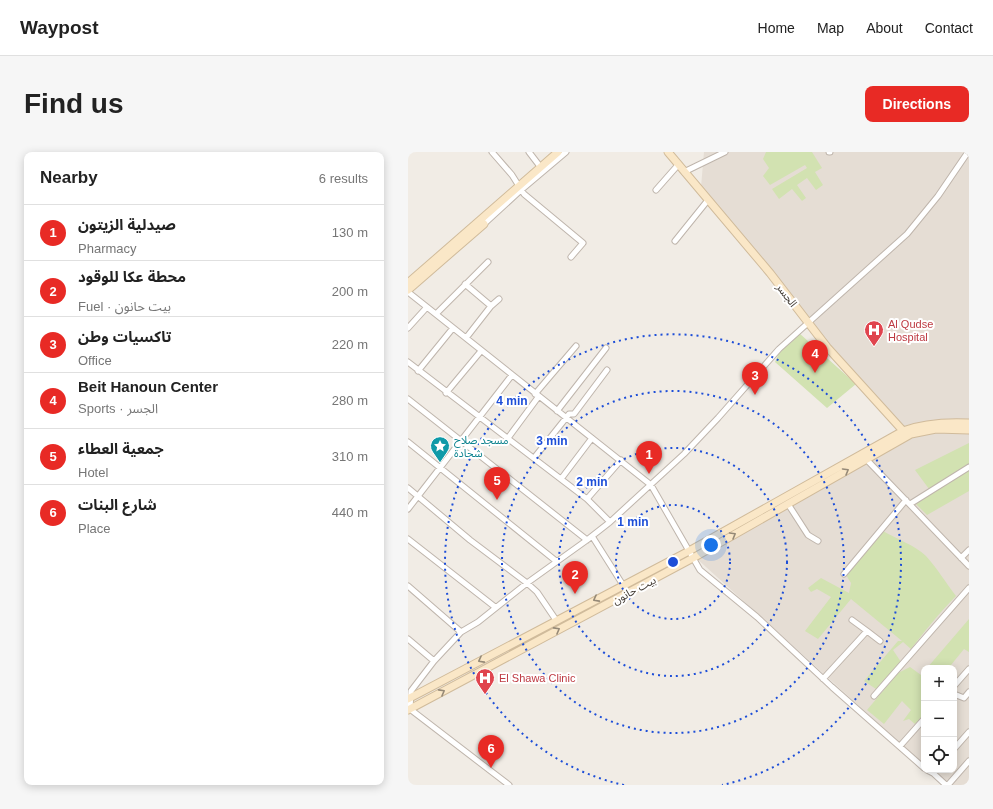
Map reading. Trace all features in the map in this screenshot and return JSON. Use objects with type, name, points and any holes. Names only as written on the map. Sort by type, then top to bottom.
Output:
[{"type":"main road","points":[[408,283],[542,169],[558,152]]},
{"type":"main road","name":"الجسر","points":[[668,152],[770,273],[840,362],[905,434]]},
{"type":"main road","points":[[408,291],[484,224]]},
{"type":"main road","name":"بيت حانون","points":[[409,698],[689,551],[905,434],[925,425],[940,423],[969,423]]},
{"type":"main road","name":"بيت حانون","points":[[409,710],[693,558],[867,460],[905,434],[936,430],[969,430]]},
{"type":"street","points":[[492,152],[520,187],[583,243],[572,257]]},
{"type":"street","points":[[529,152],[542,169],[566,152]]},
{"type":"street","points":[[684,172],[725,152]]},
{"type":"street","points":[[509,785],[409,710],[411,690],[434,661],[461,632],[478,622],[495,607],[556,561],[587,540],[610,522],[651,485],[718,418],[779,349],[907,234],[938,196],[968,152]]},
{"type":"street","points":[[656,190],[678,165]]},
{"type":"street","points":[[484,224],[520,187]]},
{"type":"street","points":[[675,242],[708,200]]},
{"type":"street","points":[[436,314],[488,262]]},
{"type":"street","points":[[465,284],[491,306]]},
{"type":"street","points":[[408,291],[481,351],[651,485],[700,570],[757,617],[823,679],[921,765]]},
{"type":"street","points":[[466,338],[491,306],[499,299]]},
{"type":"street","points":[[408,328],[427,307]]},
{"type":"street","points":[[418,371],[453,328]]},
{"type":"street","points":[[508,438],[537,395],[576,346]]},
{"type":"street","points":[[557,411],[606,348]]},
{"type":"street","points":[[446,393],[481,351]]},
{"type":"street","points":[[408,362],[446,393],[561,479],[587,500],[610,522]]},
{"type":"street","points":[[534,458],[569,414],[574,414],[607,370]]},
{"type":"street","points":[[408,509],[512,375]]},
{"type":"street","points":[[408,399],[587,540]]},
{"type":"street","points":[[561,479],[592,438]]},
{"type":"street","points":[[408,442],[556,561]]},
{"type":"street","points":[[587,500],[621,460]]},
{"type":"street","points":[[867,460],[969,566]]},
{"type":"street","points":[[844,574],[908,502],[969,467]]},
{"type":"street","points":[[408,488],[470,540],[527,583],[537,592],[556,620]]},
{"type":"street","points":[[788,504],[808,535],[818,541]]},
{"type":"street","points":[[592,536],[628,593]]},
{"type":"street","points":[[408,539],[495,607]]},
{"type":"street","points":[[961,558],[969,550]]},
{"type":"street","points":[[408,586],[461,632]]},
{"type":"street","points":[[874,696],[969,588]]},
{"type":"street","points":[[584,605],[589,614]]},
{"type":"street","points":[[852,620],[880,641]]},
{"type":"street","points":[[823,679],[867,631]]},
{"type":"street","points":[[408,639],[434,661]]},
{"type":"street","points":[[957,683],[969,669]]},
{"type":"street","points":[[957,695],[964,698],[969,692]]},
{"type":"street","points":[[900,746],[921,722]]},
{"type":"street","points":[[957,746],[969,732]]},
{"type":"street","points":[[936,773],[947,785],[969,761]]},
{"type":"shaded area","points":[[704,152],[969,152],[969,785],[946,785],[933,773],[957,773],[957,665],[921,665],[921,762],[695,557],[912,436],[837,354],[701,187]]},
{"type":"green space","points":[[766,152],[812,152],[822,168],[815,172],[823,185],[816,190],[807,178],[797,185],[806,198],[802,201],[792,189],[779,199],[772,189],[807,168],[805,165],[770,185],[763,176],[769,168],[763,159]]},
{"type":"green space","points":[[799,333],[856,384],[827,408],[775,362],[779,353]]},
{"type":"green space","points":[[969,443],[969,491],[927,515],[916,504],[932,493],[915,470]]},
{"type":"green space","points":[[883,531],[911,545],[926,556],[956,596],[938,615],[911,649],[903,642],[893,650],[901,662],[876,689],[864,681],[898,641],[902,641],[851,599],[818,639],[805,631],[831,597],[817,589],[811,592],[808,588],[821,578],[849,593],[851,583],[846,575]]},
{"type":"green space","points":[[969,619],[969,652],[964,649],[951,665],[930,665]]},
{"type":"green space","points":[[910,667],[921,675],[921,717],[915,724],[909,719],[903,721],[911,710],[902,701],[884,724],[867,710],[898,673]]},
{"type":"place","name":"Al Qudse Hospital","points":[[874,347]]},
{"type":"place","name":"Beit Hanoun Center","points":[[815,373]]},
{"type":"place","name":"تاكسيات وطن","points":[[755,395]]},
{"type":"place","name":"مسجد صلاح شحادة","points":[[440,463]]},
{"type":"place","name":"صيدلية الزيتون","points":[[649,474]]},
{"type":"place","name":"جمعية العطاء","points":[[497,500]]},
{"type":"place","name":"محطة عكا للوقود","points":[[575,594]]},
{"type":"place","name":"El Shawa Clinic","points":[[485,695]]},
{"type":"place","name":"شارع البنات","points":[[491,768]]}]
